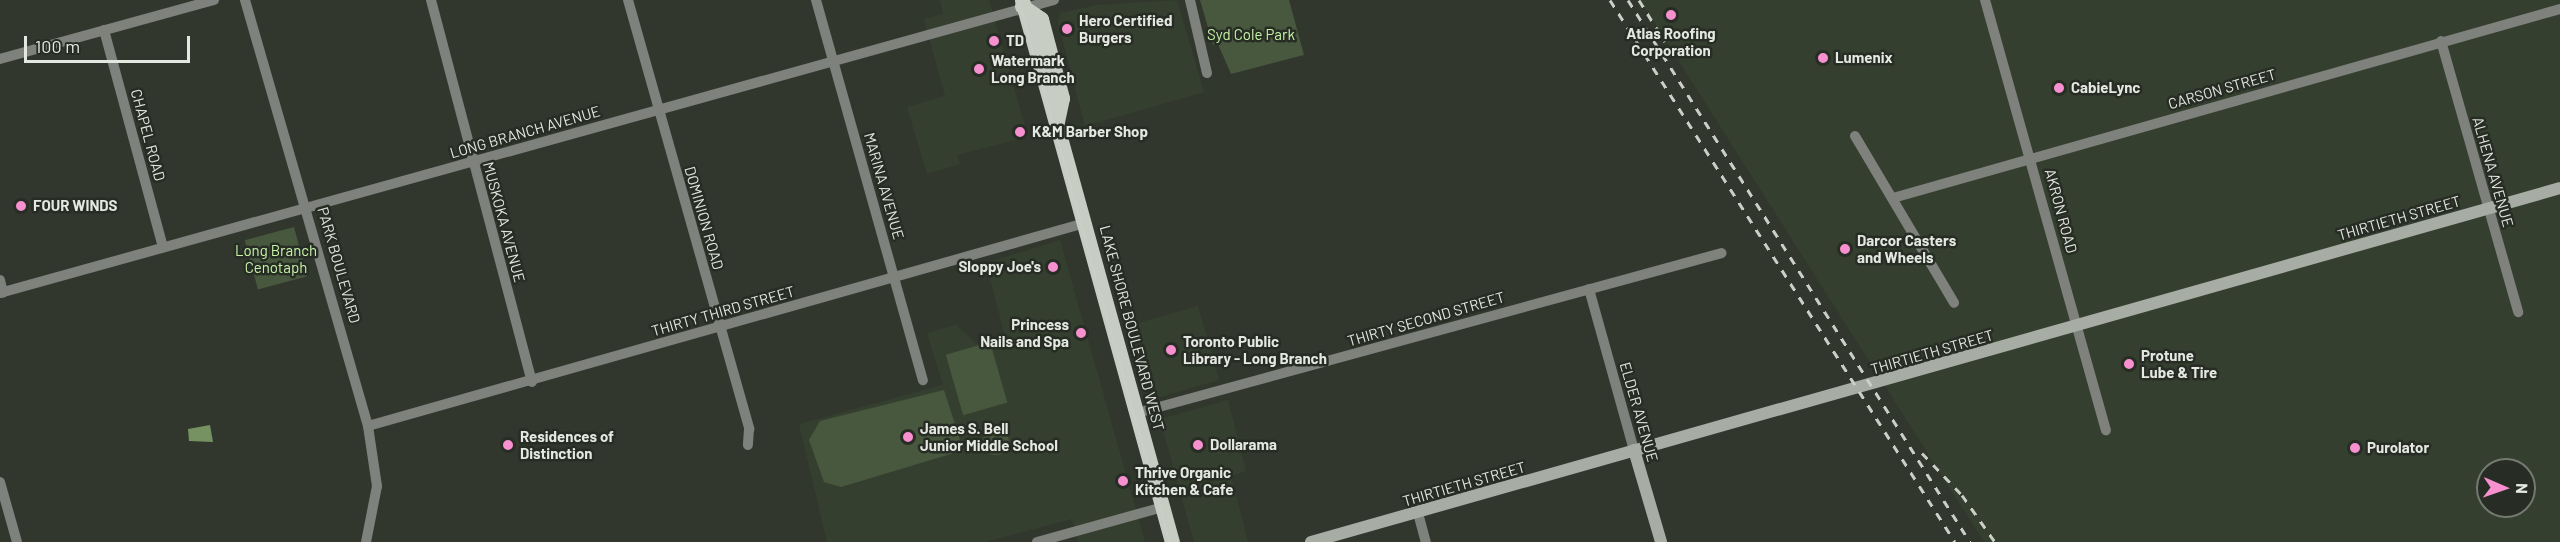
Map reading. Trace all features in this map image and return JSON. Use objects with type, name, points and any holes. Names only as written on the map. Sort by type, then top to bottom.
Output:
[{"type":"main road","name":"LAKE SHORE BOULEVARD WEST","points":[[1019,2],[1041,19],[1062,98],[1057,125],[1172,542]]},
{"type":"street","points":[[0,59],[214,0]]},
{"type":"street","name":"PARK BOULEVARD","points":[[245,0],[307,207],[368,426],[378,486],[366,542]]},
{"type":"street","name":"MUSKOKA AVENUE","points":[[431,0],[472,163],[532,382]]},
{"type":"street","name":"DOMINION ROAD","points":[[628,0],[749,429],[748,445]]},
{"type":"street","name":"MARINA AVENUE","points":[[816,0],[923,380]]},
{"type":"street","name":"LONG BRANCH AVENUE","points":[[2,293],[832,61],[1019,2],[1054,0]]},
{"type":"street","points":[[1190,0],[1207,73]]},
{"type":"street","name":"AKRON ROAD","points":[[1985,0],[2032,160],[2106,430]]},
{"type":"street","name":"CARSON STREET","points":[[1893,198],[2032,160],[2440,41],[2560,9]]},
{"type":"street","name":"CHAPEL ROAD","points":[[104,30],[163,247]]},
{"type":"street","name":"ALHENA AVENUE","points":[[2440,41],[2518,312]]},
{"type":"street","points":[[1855,136],[1954,303]]},
{"type":"street","name":"THIRTIETH STREET","points":[[1311,542],[2077,328],[2560,188]]},
{"type":"street","name":"THIRTY THIRD STREET","points":[[368,426],[532,382],[720,326],[895,280],[1085,224]]},
{"type":"street","name":"THIRTY SECOND STREET","points":[[1137,413],[1722,253]]},
{"type":"street","points":[[0,280],[2,293]]},
{"type":"street","name":"ELDER AVENUE","points":[[1589,289],[1661,542]]},
{"type":"street","points":[[0,482],[17,542]]},
{"type":"street","points":[[1037,542],[1163,507]]},
{"type":"street","points":[[1418,513],[1426,542]]},
{"type":"shaded area","points":[[940,0],[989,0],[1028,137],[957,155],[960,164],[927,174],[907,107],[945,96],[924,19],[943,14]]},
{"type":"shaded area","points":[[1177,0],[1204,92],[1085,126],[1058,23],[1060,13],[1097,5]]},
{"type":"shaded area","points":[[1640,0],[2560,0],[2560,542],[1984,542]]},
{"type":"shaded area","name":"James S. Bell Junior Middle School","points":[[1060,240],[1145,542],[1078,542],[1072,519],[985,542],[827,542],[799,424],[943,385],[927,333],[956,325],[977,344],[1005,336],[986,263]]},
{"type":"shaded area","points":[[1198,306],[1219,380],[1159,397],[1137,323]]},
{"type":"shaded area","points":[[1228,400],[1246,471],[1231,476],[1248,542],[1194,542],[1160,419]]},
{"type":"shaded area","points":[[210,425],[213,442],[189,441],[188,429]]},
{"type":"green space","name":"Syd Cole Park","points":[[1200,0],[1289,0],[1304,55],[1231,74],[1218,44],[1213,45]]},
{"type":"green space","name":"Long Branch Cenotaph","points":[[294,227],[307,276],[258,289],[245,240]]},
{"type":"green space","points":[[990,342],[1007,403],[963,415],[946,355]]},
{"type":"green space","points":[[944,390],[960,440],[954,453],[841,487],[824,482],[809,440],[820,421]]},
{"type":"green space","points":[[996,429],[1005,433],[1009,442],[1005,451],[996,455],[987,451],[983,442],[987,433]]},
{"type":"tram line","points":[[1019,0],[1170,542]]},
{"type":"railway","points":[[1610,0],[1955,542]]},
{"type":"railway","points":[[1628,0],[1970,542]]},
{"type":"railway","points":[[1639,0],[1665,42]]},
{"type":"railway","points":[[1922,453],[1962,495],[1995,542]]},
{"type":"place","name":"Atlas Roofing Corporation","points":[[1671,15]]},
{"type":"place","name":"Hero Certified Burgers","points":[[1067,29]]},
{"type":"place","name":"TD","points":[[994,41]]},
{"type":"place","name":"Lumenix","points":[[1823,58]]},
{"type":"place","name":"Watermark Long Branch","points":[[979,69]]},
{"type":"place","name":"CabieLync","points":[[2059,88]]},
{"type":"place","name":"K&M Barber Shop","points":[[1020,132]]},
{"type":"place","name":"FOUR WINDS","points":[[21,206]]},
{"type":"place","name":"Darcor Casters and Wheels","points":[[1845,249]]},
{"type":"place","name":"Sloppy Joe's","points":[[1053,267]]},
{"type":"place","name":"Princess Nails and Spa","points":[[1081,333]]},
{"type":"place","name":"Toronto Public Library - Long Branch","points":[[1171,350]]},
{"type":"place","name":"Protune Lube & Tire","points":[[2129,364]]},
{"type":"place","name":"James S. Bell Junior Middle School","points":[[908,437]]},
{"type":"place","name":"Residences of Distinction","points":[[508,445]]},
{"type":"place","name":"Dollarama","points":[[1198,445]]},
{"type":"place","name":"Purolator","points":[[2355,448]]},
{"type":"place","name":"Thrive Organic Kitchen & Cafe","points":[[1123,481]]}]
